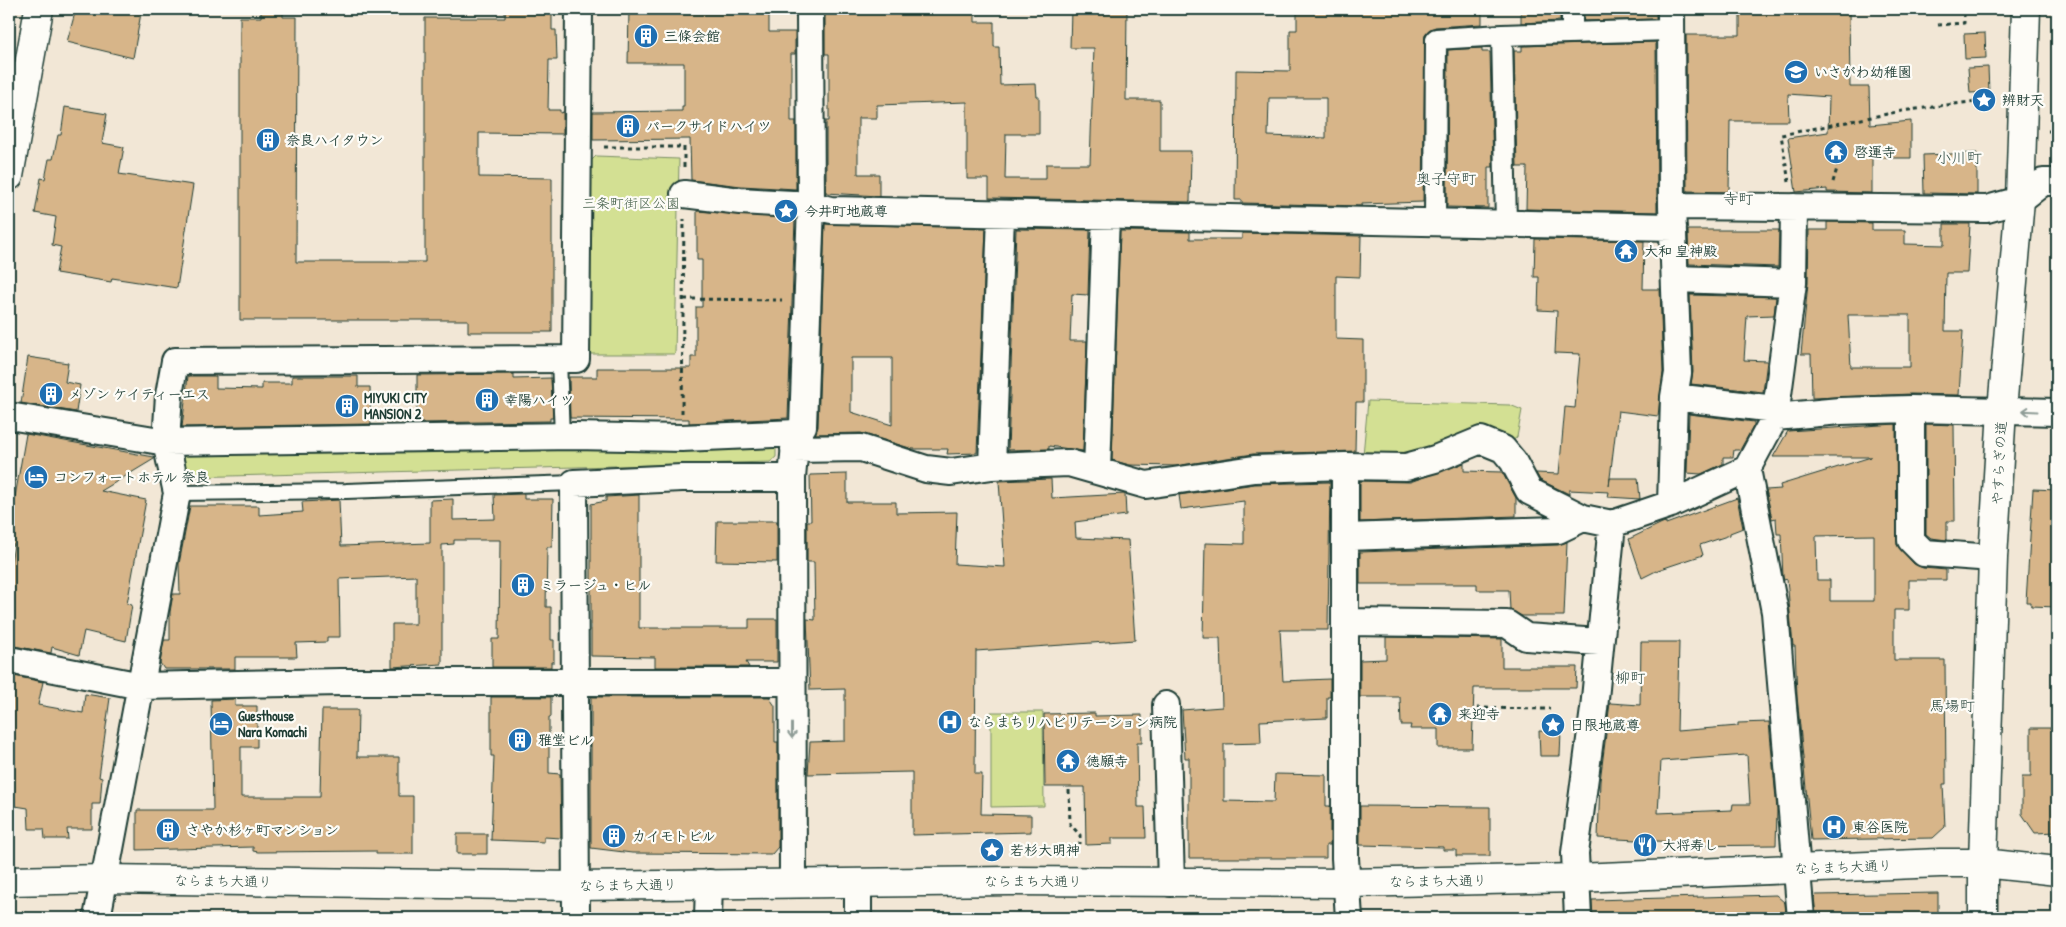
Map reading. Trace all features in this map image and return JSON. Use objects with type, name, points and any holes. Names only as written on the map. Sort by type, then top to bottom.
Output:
[{"type":"street","points":[[9,176],[39,9]]},
{"type":"street","points":[[97,918],[177,494],[166,442],[169,395],[176,361],[576,359],[579,9]]},
{"type":"street","points":[[793,883],[792,478],[795,441],[803,426],[811,205],[810,9]]},
{"type":"street","points":[[1572,9],[1572,32]]},
{"type":"street","name":"やすらぎの道","points":[[1983,918],[1983,863],[1993,558],[2002,410],[2020,200],[2026,9]]},
{"type":"street","points":[[1435,222],[1436,39],[1572,32],[1671,19],[1672,216],[1678,373],[1674,397],[1671,504]]},
{"type":"street","points":[[1502,35],[1506,224]]},
{"type":"street","points":[[684,194],[740,201],[811,205],[831,210],[1506,224],[1672,216],[1794,207],[1987,209],[2020,200],[2044,182],[2057,182]]},
{"type":"street","points":[[1794,207],[1793,284],[1775,413],[1747,469],[1775,612],[1795,868],[1801,918]]},
{"type":"street","points":[[992,466],[1000,215]]},
{"type":"street","points":[[1097,470],[1106,215]]},
{"type":"street","points":[[1675,279],[1793,284]]},
{"type":"street","points":[[1674,397],[1775,413],[1911,410],[2057,412]]},
{"type":"street","points":[[1911,410],[1911,540],[1924,553],[1993,558]]},
{"type":"street","points":[[9,416],[166,442],[562,436],[795,441],[861,448],[926,469],[951,472],[992,466],[1068,463],[1146,485],[1254,469],[1345,466],[1406,467],[1435,459],[1481,440],[1503,449],[1513,461],[1529,491],[1583,518],[1612,524],[1671,504],[1747,469]]},
{"type":"street","points":[[1345,466],[1345,858],[1348,883],[1348,918]]},
{"type":"street","points":[[576,918],[574,483],[682,478],[792,478]]},
{"type":"street","points":[[1346,537],[1558,530],[1583,518]]},
{"type":"street","points":[[1578,918],[1576,896],[1578,878],[1575,853],[1594,708],[1612,524]]},
{"type":"street","points":[[1346,622],[1507,624],[1526,637],[1599,642]]},
{"type":"street","points":[[9,660],[141,686],[341,682],[792,682]]},
{"type":"street","points":[[1166,705],[1171,883]]},
{"type":"street","name":"ならまち大通り","points":[[9,882],[104,879],[576,886],[709,883],[1348,883],[1578,878],[1795,868],[1983,863],[2057,871]]},
{"type":"street","points":[[708,918],[709,883]]},
{"type":"street","points":[[858,883],[858,918]]},
{"type":"lane","points":[[558,360],[562,436]]},
{"type":"lane","points":[[177,494],[346,491],[574,483]]},
{"type":"path","points":[[1938,25],[1964,23],[1964,9]]},
{"type":"path","points":[[1794,207],[1781,135],[1902,111],[1992,99]]},
{"type":"path","points":[[579,147],[684,147],[682,438]]},
{"type":"path","points":[[1832,188],[1838,165]]},
{"type":"path","points":[[684,300],[807,300]]},
{"type":"path","points":[[1476,708],[1550,708]]},
{"type":"path","points":[[1069,790],[1070,824],[1080,835],[1080,844]]},
{"type":"green space","name":"三条町街区公園","points":[[596,156],[679,159],[675,354],[587,354],[586,166]]},
{"type":"green space","points":[[1368,401],[1510,405],[1522,410],[1517,437],[1503,449],[1362,466]]},
{"type":"green space","points":[[776,440],[776,457],[770,462],[190,477],[183,473],[178,456],[186,453]]},
{"type":"green space","points":[[991,712],[1043,712],[1044,806],[991,807]]},
{"type":"building","points":[[76,9],[124,9],[141,13],[133,58],[67,42]]},
{"type":"building","name":"奈良ハイタウン","points":[[261,9],[283,9],[283,17],[297,17],[296,262],[425,262],[425,18],[505,18],[505,9],[552,9],[552,30],[556,30],[557,60],[549,60],[548,110],[560,110],[560,113],[563,112],[563,134],[479,133],[479,177],[552,178],[552,332],[468,332],[468,320],[240,320],[240,17],[261,17]]},
{"type":"building","points":[[629,9],[769,9],[769,32],[795,32],[795,54],[791,54],[791,121],[796,121],[796,189],[741,186],[691,180],[690,139],[593,140],[593,112],[682,111],[682,107],[684,107],[684,63],[628,63]]},
{"type":"building","points":[[825,9],[975,9],[975,22],[994,22],[994,47],[999,47],[1000,85],[1036,84],[1037,97],[1039,97],[1039,134],[1006,134],[1005,179],[1046,179],[1046,164],[1090,164],[1094,48],[1070,48],[1071,9],[1127,9],[1126,100],[1160,100],[1160,151],[1191,151],[1190,202],[989,198],[989,179],[967,179],[967,102],[877,105],[877,118],[858,118],[858,174],[879,174],[879,196],[826,193],[826,121],[829,121],[829,54],[825,54]]},
{"type":"building","points":[[1297,9],[1482,9],[1482,24],[1435,27],[1425,34],[1423,202],[1362,204],[1362,206],[1242,203],[1242,200],[1235,200],[1236,70],[1290,71],[1290,30],[1297,30]],"holes":[[[1269,98],[1326,98],[1326,138],[1268,136]]]},
{"type":"building","points":[[1521,9],[1560,9],[1560,21],[1521,23]]},
{"type":"building","points":[[1584,9],[1656,9],[1656,19],[1584,21]]},
{"type":"building","points":[[1740,9],[1849,9],[1850,87],[1869,87],[1870,125],[1911,121],[1911,158],[1872,158],[1872,193],[1827,192],[1827,189],[1796,192],[1788,138],[1828,132],[1829,97],[1788,94],[1789,121],[1730,121],[1729,192],[1687,191],[1686,35],[1740,35]]},
{"type":"building","points":[[1985,33],[1986,58],[1965,59],[1964,34]]},
{"type":"building","points":[[1656,42],[1657,212],[1526,209],[1527,167],[1517,167],[1514,51],[1522,51],[1522,46]]},
{"type":"building","points":[[1482,48],[1482,52],[1490,52],[1493,167],[1488,167],[1488,208],[1447,207],[1448,50]]},
{"type":"building","points":[[1988,67],[1989,92],[1970,93],[1968,68]]},
{"type":"building","points":[[65,107],[107,114],[102,143],[124,147],[119,174],[193,185],[177,288],[112,278],[111,282],[56,273],[61,247],[52,245],[56,217],[35,213],[41,178],[45,179],[49,159],[53,159],[58,135],[61,135]]},
{"type":"building","points":[[1977,153],[1977,194],[1924,193],[1923,155]]},
{"type":"building","points":[[697,211],[795,219],[788,418],[689,423],[689,419],[570,418],[569,377],[597,377],[597,368],[691,368],[691,357],[696,357],[696,307],[702,307],[702,260],[697,260]]},
{"type":"building","points":[[1827,222],[1872,223],[1872,230],[1905,230],[1905,244],[1944,245],[1944,224],[1970,224],[1967,273],[1946,273],[1945,331],[1963,331],[1959,395],[1911,394],[1812,398],[1811,354],[1801,354],[1808,283],[1809,230],[1827,230]],"holes":[[[1848,315],[1910,315],[1910,367],[1851,367]]]},
{"type":"building","points":[[825,224],[986,228],[977,453],[947,454],[948,449],[913,449],[861,433],[815,434],[818,427]],"holes":[[[851,358],[892,358],[892,425],[851,412]]]},
{"type":"building","points":[[1016,229],[1090,230],[1088,295],[1072,294],[1070,341],[1087,341],[1083,451],[1049,446],[1049,449],[1008,450]]},
{"type":"building","points":[[1688,230],[1779,230],[1778,267],[1689,264]]},
{"type":"building","points":[[1120,231],[1190,232],[1190,239],[1242,239],[1242,233],[1361,236],[1360,277],[1336,276],[1336,339],[1363,340],[1363,402],[1356,402],[1355,451],[1253,454],[1175,466],[1129,465],[1112,460]]},
{"type":"building","points":[[1535,239],[1644,241],[1643,289],[1660,289],[1663,372],[1658,416],[1618,411],[1609,486],[1610,478],[1638,478],[1640,499],[1608,497],[1609,492],[1569,490],[1569,494],[1540,480],[1536,473],[1559,474],[1565,407],[1575,408],[1580,354],[1555,353],[1557,311],[1538,310],[1539,277],[1534,277]]},
{"type":"building","points":[[1690,295],[1776,297],[1774,315],[1747,316],[1744,360],[1767,361],[1763,392],[1691,384],[1693,372]]},
{"type":"building","name":"メゾン ケイティーエス","points":[[28,357],[68,363],[65,382],[80,385],[76,412],[21,403]]},
{"type":"building","points":[[514,374],[514,379],[551,378],[553,418],[550,418],[550,421],[417,423],[417,375]]},
{"type":"building","points":[[188,376],[216,376],[216,388],[262,389],[262,383],[292,383],[292,376],[358,376],[358,387],[370,387],[371,424],[182,427]]},
{"type":"building","points":[[1689,414],[1754,422],[1754,425],[1740,450],[1734,450],[1733,457],[1723,457],[1723,464],[1701,474],[1687,473]]},
{"type":"building","points":[[1896,424],[1897,545],[1914,564],[1923,568],[1946,570],[1946,580],[1909,580],[1909,610],[1894,610],[1894,660],[1945,660],[1946,784],[1943,784],[1945,827],[1933,838],[1811,840],[1797,696],[1795,646],[1793,646],[1787,579],[1784,580],[1783,577],[1781,534],[1777,534],[1776,518],[1772,519],[1766,490],[1781,489],[1780,485],[1871,457],[1773,457],[1788,431]],"holes":[[[1874,535],[1874,601],[1830,601],[1830,580],[1817,580],[1816,536]]]},
{"type":"building","points":[[1926,424],[1954,425],[1955,521],[1947,521],[1947,540],[1931,538],[1926,534]]},
{"type":"building","points":[[26,434],[154,457],[154,459],[101,491],[146,500],[127,604],[132,605],[126,641],[84,631],[79,655],[52,647],[51,653],[9,645],[9,575],[14,545],[9,544],[9,531]]},
{"type":"building","points":[[1464,463],[1464,471],[1502,472],[1516,498],[1516,516],[1360,522],[1360,481],[1410,482]]},
{"type":"building","points":[[847,474],[847,502],[896,502],[896,513],[957,512],[955,564],[1005,567],[999,481],[1051,479],[1052,498],[1125,494],[1126,515],[1075,522],[1076,538],[1128,540],[1135,640],[976,651],[975,774],[982,774],[981,814],[1031,815],[1031,832],[912,835],[912,772],[808,774],[810,742],[845,741],[845,689],[810,690],[807,619],[815,620],[814,562],[807,562],[807,521],[811,521],[810,475]]},
{"type":"building","points":[[1330,482],[1328,630],[1280,630],[1283,681],[1330,679],[1330,697],[1327,697],[1327,718],[1260,721],[1261,743],[1224,744],[1224,801],[1274,802],[1275,774],[1326,775],[1326,806],[1330,806],[1330,845],[1326,845],[1326,858],[1189,858],[1189,758],[1185,758],[1182,710],[1222,707],[1220,638],[1203,638],[1205,543],[1244,544],[1244,501],[1181,509],[1179,495],[1255,484]]},
{"type":"building","points":[[2033,489],[2057,490],[2057,607],[2031,606],[2031,602],[2026,602]]},
{"type":"building","points":[[524,494],[524,499],[553,499],[552,547],[547,547],[546,607],[551,607],[551,640],[554,640],[554,662],[551,662],[551,667],[492,667],[492,639],[499,639],[500,540],[454,540],[454,544],[442,545],[442,664],[392,667],[392,624],[416,624],[416,576],[339,579],[340,637],[327,637],[327,642],[296,643],[297,657],[235,657],[235,669],[164,669],[160,663],[164,640],[170,640],[170,612],[173,594],[180,594],[179,564],[190,506],[259,506],[259,515],[303,512],[302,502],[339,500],[341,546],[430,543],[430,500],[453,499],[453,520],[495,519],[494,495]]},
{"type":"building","points":[[639,495],[639,628],[749,628],[749,619],[777,619],[777,662],[746,662],[749,667],[655,667],[655,657],[591,656],[591,504],[606,501],[606,497]]},
{"type":"building","points":[[1737,498],[1743,528],[1730,533],[1730,535],[1700,545],[1703,555],[1658,570],[1642,578],[1629,539],[1662,523],[1666,522],[1666,524]]},
{"type":"building","points":[[717,521],[777,521],[777,562],[716,561]]},
{"type":"building","points":[[1567,542],[1564,616],[1522,616],[1510,610],[1509,590],[1477,590],[1477,584],[1360,584],[1360,552],[1558,545]]},
{"type":"building","points":[[1386,637],[1502,639],[1502,667],[1577,667],[1576,688],[1474,688],[1472,748],[1438,748],[1438,729],[1410,729],[1411,725],[1401,725],[1400,697],[1360,697],[1360,660],[1386,659]]},
{"type":"building","points":[[1641,642],[1679,642],[1677,731],[1738,726],[1738,723],[1769,722],[1777,810],[1776,845],[1676,846],[1676,842],[1598,838],[1600,781],[1610,703],[1640,705]],"holes":[[[1747,755],[1750,804],[1733,804],[1732,810],[1658,813],[1661,761]]]},
{"type":"building","points":[[9,675],[43,682],[38,705],[83,713],[85,694],[110,698],[99,777],[102,778],[100,804],[92,804],[92,829],[67,829],[68,839],[45,839],[44,829],[29,829],[28,808],[9,805]]},
{"type":"building","points":[[491,697],[551,697],[549,773],[560,774],[561,838],[544,837],[544,842],[491,840],[494,756],[491,756]]},
{"type":"building","points":[[591,697],[769,697],[775,706],[775,742],[778,742],[778,847],[772,854],[632,853],[591,848]]},
{"type":"building","points":[[235,699],[235,706],[257,706],[257,747],[241,747],[241,797],[320,797],[322,710],[358,710],[357,757],[399,757],[399,796],[413,796],[413,854],[376,854],[376,851],[258,852],[253,851],[253,847],[137,850],[137,810],[213,810],[211,700]]},
{"type":"building","points":[[1095,713],[1095,716],[1142,715],[1142,743],[1137,743],[1138,807],[1145,807],[1146,838],[1112,838],[1112,844],[1086,845],[1085,787],[1045,787],[1044,714]]},
{"type":"building","points":[[2031,728],[2055,728],[2055,738],[2057,738],[2057,832],[2035,833],[2022,814],[2022,777],[2031,777]]},
{"type":"building","points":[[1539,731],[1561,732],[1560,756],[1540,756]]},
{"type":"building","points":[[1360,806],[1490,807],[1490,856],[1456,856],[1456,850],[1443,850],[1443,847],[1360,845]]},
{"type":"building","points":[[457,834],[487,834],[487,854],[457,854]]},
{"type":"building","points":[[1938,893],[1938,915],[1816,915],[1814,897],[1816,895]]},
{"type":"building","points":[[1776,895],[1785,903],[1786,915],[1781,915],[1782,917],[1593,918],[1592,900]]},
{"type":"place","name":"三條会館","points":[[646,36]]},
{"type":"place","name":"いさがわ幼稚園","points":[[1796,72]]},
{"type":"place","name":"辨財天","points":[[1984,100]]},
{"type":"place","name":"パークサイドハイツ","points":[[628,126]]},
{"type":"place","name":"奈良ハイタウン","points":[[268,140]]},
{"type":"place","name":"啓運寺","points":[[1836,152]]},
{"type":"place","name":"今井町地蔵尊","points":[[786,211]]},
{"type":"place","name":"大和 皇神殿","points":[[1626,251]]},
{"type":"place","name":"メゾン ケイティーエス","points":[[51,394]]},
{"type":"place","name":"幸陽ハイツ","points":[[487,400]]},
{"type":"place","name":"MIYUKI CITY MANSION 2","points":[[347,406]]},
{"type":"place","name":"コンフォートホテル 奈良","points":[[36,477]]},
{"type":"place","name":"ミラージュ・ヒル","points":[[523,585]]},
{"type":"place","name":"来迎寺","points":[[1440,714]]},
{"type":"place","name":"ならまちリハビリテーション病院","points":[[950,722]]},
{"type":"place","name":"Guesthouse Nara Komachi","points":[[221,724]]},
{"type":"place","name":"日限地蔵尊","points":[[1553,725]]},
{"type":"place","name":"雅堂ビル","points":[[520,740]]},
{"type":"place","name":"徳願寺","points":[[1068,761]]},
{"type":"place","name":"東谷医院","points":[[1834,827]]},
{"type":"place","name":"さやか杉ヶ町マンション","points":[[168,830]]},
{"type":"place","name":"カイモトビル","points":[[614,836]]},
{"type":"place","name":"大将寿し","points":[[1645,845]]},
{"type":"place","name":"若杉大明神","points":[[992,850]]},
{"type":"district","name":"小川町","points":[[1959,158]]},
{"type":"district","name":"奥子守町","points":[[1446,179]]},
{"type":"district","name":"寺町","points":[[1738,199]]},
{"type":"district","name":"柳町","points":[[1630,678]]},
{"type":"district","name":"馬場町","points":[[1952,706]]}]
